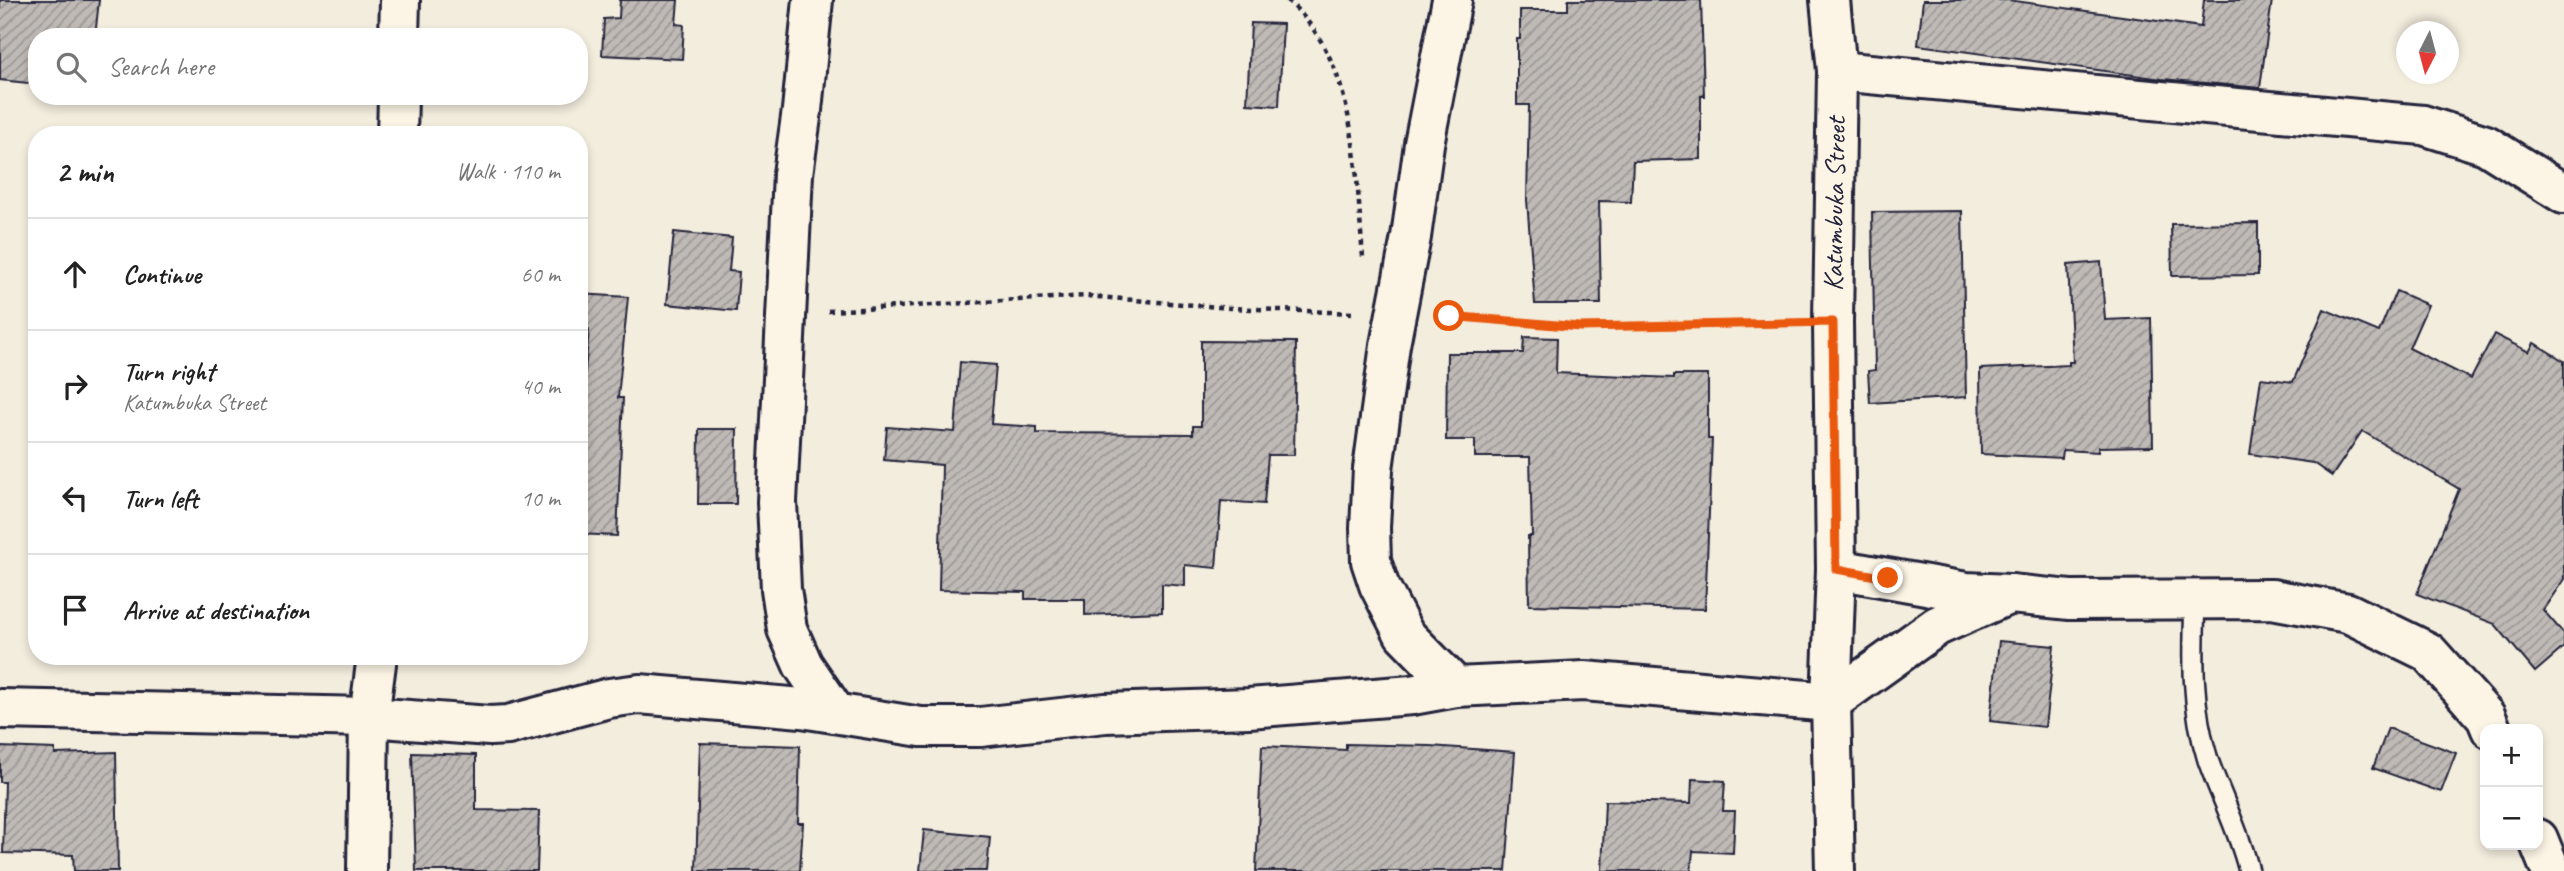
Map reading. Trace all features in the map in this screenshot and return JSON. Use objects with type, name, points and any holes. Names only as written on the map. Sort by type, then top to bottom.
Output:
[{"type":"street","points":[[399,28],[400,0]]},
{"type":"street","points":[[813,0],[793,174],[777,502],[781,589],[787,629],[803,665],[835,712]]},
{"type":"street","points":[[1452,0],[1424,144],[1411,237],[1379,312],[1390,345],[1373,469],[1370,528],[1371,561],[1379,585],[1404,634],[1456,687]]},
{"type":"street","name":"Katumbuka Street","points":[[1830,0],[1836,71],[1833,322],[1836,569],[1831,702],[1835,871]]},
{"type":"street","points":[[1836,71],[2423,125],[2486,145],[2564,194]]},
{"type":"street","points":[[397,126],[398,105]]},
{"type":"street","points":[[1836,569],[1966,593],[2070,600],[2272,599],[2348,613],[2428,652],[2486,717],[2489,724]]},
{"type":"street","points":[[0,709],[369,717],[490,726],[508,725],[609,698],[639,694],[835,712],[921,727],[980,727],[1105,713],[1249,708],[1399,696],[1456,687],[1584,681],[1831,702],[1937,626],[2010,594]]},
{"type":"street","points":[[367,871],[369,717],[376,665]]},
{"type":"street","points":[[2542,850],[2551,871]]},
{"type":"lane","points":[[2195,600],[2195,708],[2208,758],[2249,871]]},
{"type":"path","points":[[1287,0],[1317,34],[1335,71],[1351,131],[1357,168],[1364,264]]},
{"type":"path","points":[[787,314],[1087,296],[1219,307],[1379,312],[1580,327],[1833,322]]},
{"type":"building","points":[[0,0],[99,0],[96,28],[28,28],[28,83],[0,80]]},
{"type":"building","points":[[620,0],[678,0],[676,24],[684,25],[682,59],[602,55],[604,19],[619,18]]},
{"type":"building","points":[[1568,0],[1701,0],[1704,96],[1701,96],[1701,159],[1633,161],[1631,202],[1599,201],[1601,304],[1535,304],[1527,200],[1529,105],[1517,105],[1520,10],[1568,10]]},
{"type":"building","points":[[1923,0],[2008,0],[2201,27],[2204,0],[2272,0],[2260,88],[2162,79],[1918,45]]},
{"type":"building","points":[[1251,23],[1283,24],[1279,106],[1247,104]]},
{"type":"building","points":[[1962,211],[1966,397],[1870,403],[1868,371],[1875,370],[1872,212]]},
{"type":"building","points":[[2258,223],[2258,275],[2172,276],[2171,224]]},
{"type":"building","points":[[674,232],[732,238],[729,271],[739,272],[736,311],[667,304]]},
{"type":"building","points":[[2101,262],[2105,320],[2151,318],[2153,446],[2098,447],[2098,452],[2063,450],[2062,458],[1981,454],[1980,369],[2069,365],[2069,362],[2073,362],[2068,265]]},
{"type":"building","points":[[2396,291],[2428,305],[2409,348],[2471,379],[2494,334],[2529,352],[2534,343],[2564,361],[2564,579],[2543,610],[2564,634],[2564,647],[2535,672],[2495,624],[2417,594],[2459,489],[2362,431],[2332,476],[2313,463],[2250,454],[2261,378],[2293,382],[2324,309],[2379,332]]},
{"type":"building","points":[[588,295],[628,297],[618,398],[623,398],[617,536],[588,534]]},
{"type":"building","points":[[1524,337],[1557,338],[1556,373],[1674,378],[1674,375],[1708,375],[1708,439],[1712,439],[1705,609],[1529,605],[1528,536],[1532,536],[1530,457],[1475,457],[1475,440],[1446,440],[1447,353],[1523,353]]},
{"type":"building","points":[[1201,341],[1296,342],[1294,455],[1268,455],[1264,504],[1221,501],[1216,568],[1185,565],[1185,586],[1162,584],[1162,612],[1085,615],[1085,599],[1025,599],[1025,592],[939,590],[942,465],[884,460],[887,427],[955,432],[960,362],[996,365],[991,424],[1037,427],[1037,433],[1193,434],[1193,426],[1201,426]]},
{"type":"building","points":[[699,429],[737,429],[736,504],[698,504]]},
{"type":"building","points":[[1999,641],[2054,646],[2045,727],[1990,721]]},
{"type":"building","points":[[2388,728],[2456,753],[2441,792],[2373,768]]},
{"type":"building","points":[[700,743],[800,746],[798,823],[803,823],[800,871],[696,871]]},
{"type":"building","points":[[1346,744],[1515,752],[1506,871],[1256,871],[1262,746],[1346,750]]},
{"type":"building","points":[[0,747],[55,749],[55,754],[116,752],[118,871],[74,871],[73,855],[3,853],[5,782],[0,782]]},
{"type":"building","points":[[412,753],[476,755],[476,810],[539,811],[537,871],[416,871]]},
{"type":"building","points":[[1692,779],[1725,781],[1723,811],[1735,811],[1733,853],[1693,851],[1691,871],[1602,871],[1605,801],[1691,803]]},
{"type":"building","points":[[924,830],[990,837],[987,871],[920,871]]},
{"type":"route","points":[[1449,316],[1580,327],[1833,322],[1836,569],[1888,578]]}]
